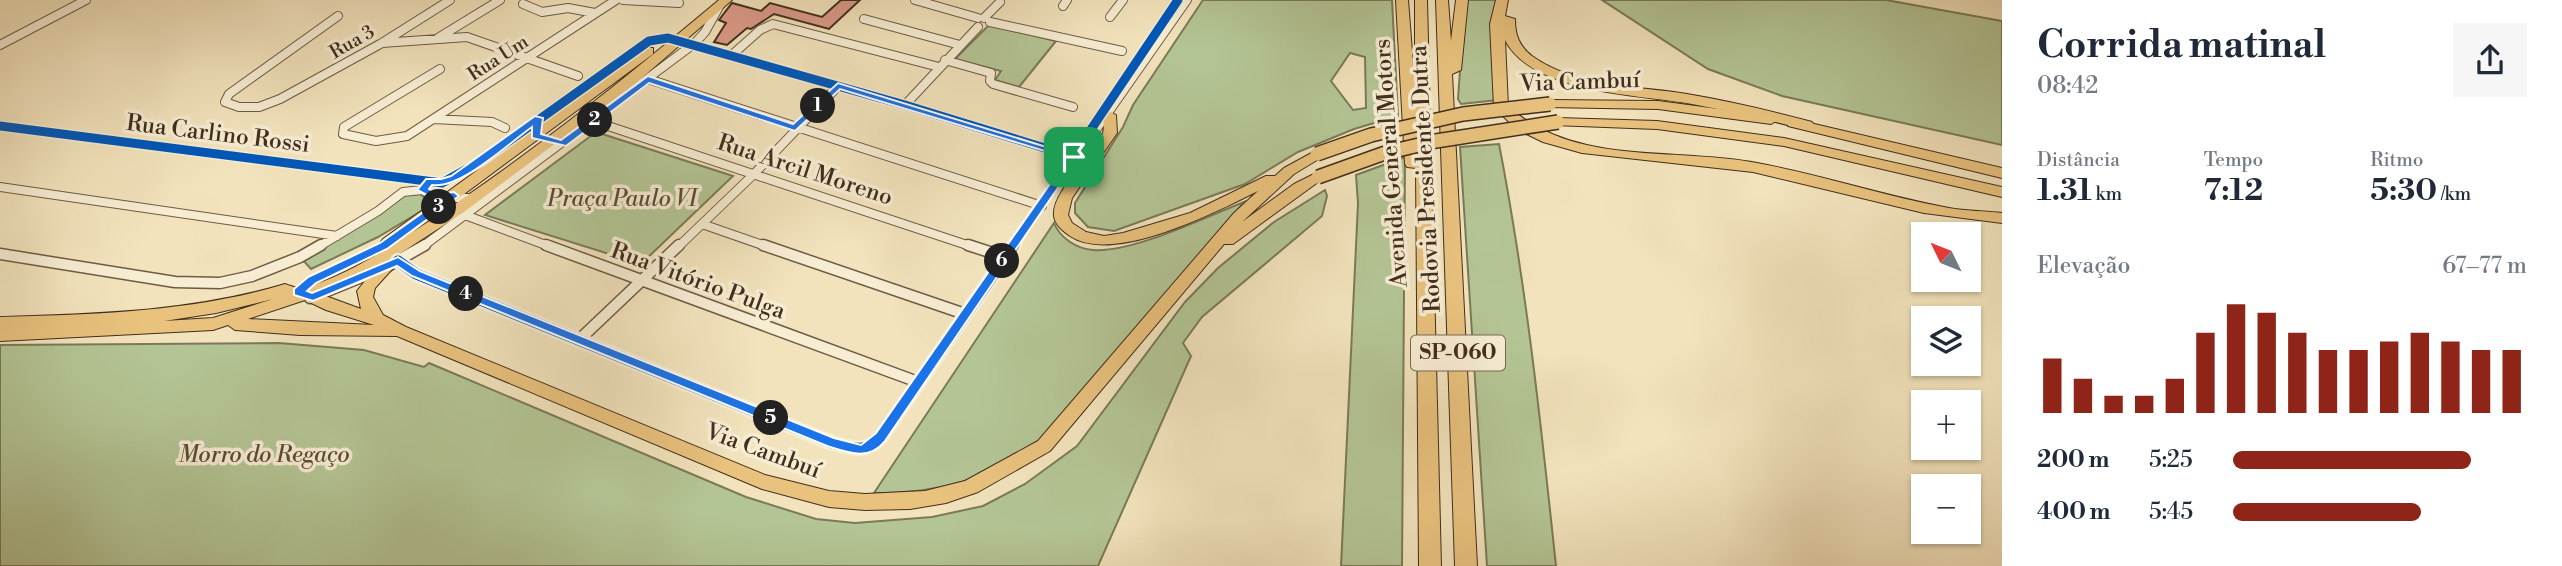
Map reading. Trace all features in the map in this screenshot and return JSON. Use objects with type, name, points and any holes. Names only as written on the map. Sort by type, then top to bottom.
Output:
[{"type":"highway","name":"Avenida General Motors","points":[[1402,0],[1427,323]]},
{"type":"highway","name":"Rodovia Presidente Dutra","points":[[1421,0],[1430,566]]},
{"type":"highway","name":"Rodovia Presidente Dutra","points":[[1442,0],[1466,566]]},
{"type":"highway","points":[[1450,140],[1462,0]]},
{"type":"highway","points":[[1502,0],[1497,24],[1501,107],[1518,125],[1544,137],[1639,158],[1755,167],[1951,214],[2002,218]]},
{"type":"highway","points":[[1508,0],[1507,32],[1511,43],[1536,65],[1556,74],[1581,81],[1728,105],[1807,125]]},
{"type":"main road","points":[[0,335],[213,324],[265,309],[303,294],[391,253],[481,198],[556,143],[720,1]]},
{"type":"main road","points":[[0,323],[195,311],[275,294],[303,294],[383,246],[673,39]]},
{"type":"main road","name":"Via Cambuí","points":[[303,294],[377,319],[400,331],[783,489],[804,496],[845,502],[910,500],[960,491],[1012,466],[1044,446],[1240,216],[1289,171],[1317,154],[1371,135],[1463,114],[1550,104],[1658,105],[1807,125],[2002,173]]},
{"type":"main road","points":[[1109,115],[1110,133],[1065,198],[1061,215],[1066,226],[1082,236],[1104,241],[1124,238],[1195,216],[1289,171]]},
{"type":"main road","name":"Via Cambuí","points":[[1201,260],[1299,187],[1318,177],[1385,153],[1436,141],[1558,122],[1623,122],[1718,131],[1784,142],[2002,192]]},
{"type":"main road","points":[[377,319],[365,305],[363,294],[368,285],[392,264]]},
{"type":"main road","points":[[303,294],[301,318],[320,329]]},
{"type":"main road","name":"Via Cambuí","points":[[213,324],[247,323],[320,329],[400,331]]},
{"type":"street","points":[[0,45],[86,0]]},
{"type":"street","name":"Rua 3","points":[[338,16],[229,94],[225,102],[239,107],[259,107],[280,99],[382,43],[450,0]]},
{"type":"street","points":[[435,40],[500,0]]},
{"type":"street","name":"Rua Um","points":[[440,69],[342,129],[343,134],[376,141],[399,139],[616,0]]},
{"type":"street","points":[[623,0],[679,3]]},
{"type":"street","points":[[915,0],[983,21],[1122,51]]},
{"type":"street","points":[[1110,17],[1124,0]]},
{"type":"street","points":[[1074,157],[1073,152],[1178,0]]},
{"type":"street","points":[[392,264],[832,443],[862,450],[875,444],[881,437],[1074,157],[1109,115],[1187,0]]},
{"type":"street","points":[[538,118],[536,135],[556,143],[593,121],[695,43],[705,32],[720,1]]},
{"type":"street","points":[[905,105],[1000,2]]},
{"type":"street","points":[[523,4],[542,12],[568,8],[595,13]]},
{"type":"street","points":[[864,19],[960,45]]},
{"type":"street","points":[[733,54],[765,27],[782,25],[942,64],[991,73],[990,81],[993,84],[1073,107]]},
{"type":"street","points":[[382,43],[467,37],[585,79]]},
{"type":"street","points":[[422,190],[430,181],[442,183],[455,178],[538,118],[585,79],[649,41],[673,39],[733,54],[1074,157]]},
{"type":"street","points":[[648,79],[1042,206]]},
{"type":"street","points":[[580,339],[754,174],[795,128],[838,86]]},
{"type":"street","points":[[433,119],[492,122],[505,128]]},
{"type":"street","name":"Rua Arcil Moreno","points":[[593,121],[1005,257]]},
{"type":"street","name":"Rua Carlino Rossi","points":[[0,126],[430,181]]},
{"type":"street","points":[[0,187],[337,236]]},
{"type":"street","points":[[0,254],[175,282],[220,283],[252,276],[285,264],[337,236],[410,189],[422,190],[437,198],[481,198]]},
{"type":"street","points":[[303,294],[392,264],[465,215],[481,198]]},
{"type":"street","name":"Rua Vitório Pulga","points":[[465,215],[918,382]]},
{"type":"street","points":[[702,224],[965,314]]},
{"type":"green space","points":[[1203,0],[1392,0],[1398,116],[1354,129],[1298,152],[1245,184],[1114,231],[1088,227],[1075,213],[1075,203],[1123,127],[1133,105]],"holes":[[[1350,53],[1365,57],[1366,108],[1353,110],[1331,81]]]},
{"type":"green space","points":[[1465,0],[1502,0],[1498,100],[1461,104],[1458,99]]},
{"type":"green space","points":[[1602,0],[1886,0],[2002,21],[2002,145],[1782,96],[1708,69]]},
{"type":"green space","points":[[989,25],[1056,41],[1019,87],[995,80],[1001,71],[955,59]]},
{"type":"green space","name":"Praça Paulo VI","points":[[596,132],[733,176],[641,264],[485,215]]},
{"type":"green space","points":[[1499,144],[1525,301],[1556,566],[1487,566],[1460,147]]},
{"type":"green space","points":[[1405,157],[1402,566],[1341,566],[1358,203],[1356,175]]},
{"type":"green space","name":"Morro do Regaço","points":[[1325,190],[1327,196],[1322,216],[1202,317],[1183,343],[1191,356],[1098,566],[0,566],[0,345],[279,343],[364,350],[424,367],[429,363],[746,497],[816,519],[855,523],[932,517],[983,506],[1025,484],[1077,446],[1185,302],[1218,268],[1274,222]]},
{"type":"green space","points":[[403,192],[420,194],[433,204],[378,237],[311,269],[300,257]]},
{"type":"green space","points":[[1244,202],[1062,419],[1039,442],[1001,466],[961,482],[919,491],[874,493],[1054,223],[1060,233],[1075,245],[1093,250],[1109,249],[1148,240]]},
{"type":"building","points":[[841,0],[860,0],[829,29],[774,14],[751,29],[747,28],[727,45],[714,42],[726,23],[719,20],[732,3],[761,11],[770,3],[822,17]]},
{"type":"cycle path","points":[[398,261],[416,274],[832,443],[862,450],[875,444],[881,437],[1074,157],[1074,152],[1178,0]]},
{"type":"cycle path","points":[[0,126],[442,183],[481,161],[649,41],[668,38],[905,105],[1074,157]]},
{"type":"route","points":[[648,79],[795,128],[838,86],[1074,157],[881,437],[875,444],[862,450],[832,443],[416,274],[398,261],[313,297],[298,292],[312,280],[383,246],[454,196],[437,198],[422,190],[430,181],[442,183],[455,178],[538,118],[536,135],[562,144],[648,79]]}]
